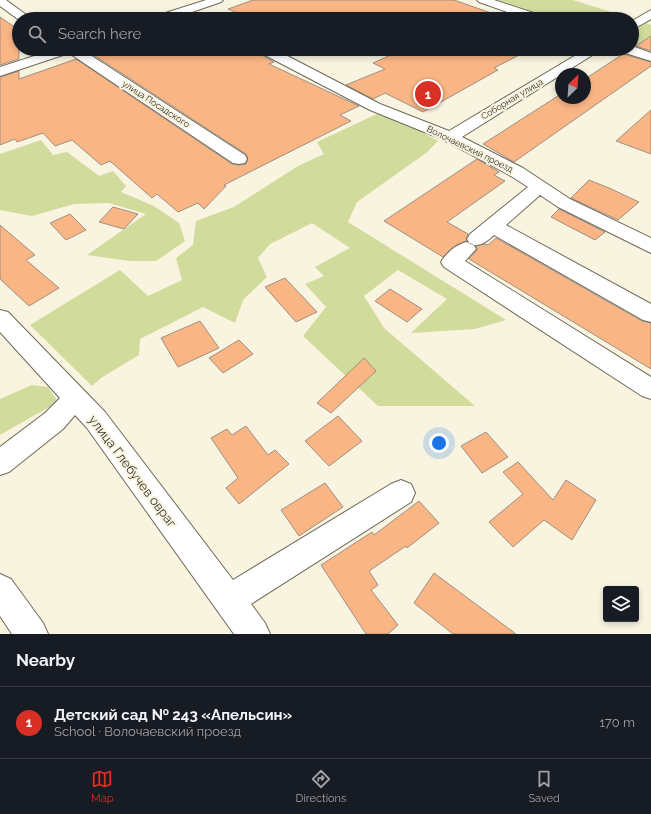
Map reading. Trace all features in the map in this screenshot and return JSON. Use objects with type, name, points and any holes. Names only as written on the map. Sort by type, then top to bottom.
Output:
[{"type":"street","points":[[183,12],[217,0]]},
{"type":"street","points":[[483,0],[518,12]]},
{"type":"street","points":[[0,1],[5,10]]},
{"type":"street","points":[[189,10],[193,12]]},
{"type":"street","points":[[639,22],[651,14]]},
{"type":"street","points":[[639,53],[651,57]]},
{"type":"street","points":[[0,72],[48,56]]},
{"type":"street","name":"улица Посадского","points":[[83,56],[239,159]]},
{"type":"street","name":"Волочаевский проезд","points":[[277,56],[375,107],[450,137],[517,172],[564,203],[651,246]]},
{"type":"street","name":"Соборная улица","points":[[450,137],[583,56]]},
{"type":"street","points":[[540,186],[451,262],[651,389]]},
{"type":"street","points":[[492,226],[651,314]]},
{"type":"street","name":"улица Глебучев овраг","points":[[0,318],[96,420],[254,634]]},
{"type":"street","points":[[0,462],[54,422],[75,398]]},
{"type":"street","points":[[229,600],[401,493]]},
{"type":"street","points":[[0,590],[32,634]]},
{"type":"green space","points":[[498,0],[573,0],[612,12],[534,12]]},
{"type":"green space","points":[[646,23],[651,25],[651,52],[639,48],[639,28]]},
{"type":"green space","points":[[379,113],[403,122],[438,141],[426,153],[357,202],[348,222],[506,320],[475,329],[411,333],[447,299],[398,270],[364,296],[384,328],[475,406],[378,406],[303,336],[326,307],[305,284],[324,276],[315,267],[350,248],[312,223],[270,244],[258,258],[267,277],[243,300],[235,323],[203,307],[140,339],[139,355],[101,378],[92,386],[30,325],[120,270],[148,296],[182,280],[176,258],[193,245],[196,221],[234,207],[298,166],[324,154],[317,142]]},
{"type":"green space","points":[[41,140],[53,155],[67,152],[99,176],[113,171],[126,186],[121,192],[154,206],[179,223],[185,241],[156,261],[130,261],[87,255],[146,214],[109,203],[74,204],[32,216],[0,210],[0,154]]},
{"type":"green space","points":[[32,385],[48,387],[58,402],[0,435],[0,399]]},
{"type":"building","points":[[253,0],[454,0],[488,12],[235,12],[228,9]]},
{"type":"building","points":[[0,17],[12,25],[12,56],[19,56],[19,59],[0,65]]},
{"type":"building","points":[[651,36],[651,51],[639,47],[639,44]]},
{"type":"building","points":[[95,56],[263,56],[274,62],[269,64],[359,106],[340,115],[351,121],[224,185],[226,186],[204,209],[198,203],[178,212],[157,194],[152,198],[110,161],[101,165],[72,140],[55,146],[43,133],[17,142],[15,139],[0,145],[0,77],[19,71],[19,79],[76,59],[232,164],[246,164],[248,158],[246,154]]},
{"type":"building","points":[[388,56],[517,56],[494,68],[498,70],[423,112],[385,93],[373,99],[346,85],[385,69],[373,63]]},
{"type":"building","points":[[620,56],[630,56],[651,62],[651,66],[514,162],[483,144],[555,98],[555,104],[591,104],[591,75]]},
{"type":"building","points":[[651,110],[651,154],[616,141]]},
{"type":"building","points":[[477,159],[499,172],[494,175],[505,181],[447,222],[468,234],[466,241],[454,246],[443,257],[384,221]]},
{"type":"building","points":[[589,180],[639,202],[618,220],[571,198]]},
{"type":"building","points":[[113,207],[138,214],[124,229],[99,222]]},
{"type":"building","points":[[559,209],[605,232],[595,240],[551,217]]},
{"type":"building","points":[[70,214],[86,230],[66,240],[50,223]]},
{"type":"building","points":[[0,225],[35,255],[26,260],[59,288],[29,306],[0,279]]},
{"type":"building","points":[[496,238],[642,321],[651,323],[651,369],[469,259],[477,250],[476,246],[485,244],[488,245]]},
{"type":"building","points":[[285,278],[317,312],[296,322],[265,287]]},
{"type":"building","points":[[390,289],[422,309],[407,322],[375,301]]},
{"type":"building","points":[[200,321],[219,348],[178,367],[161,338]]},
{"type":"building","points":[[239,340],[253,354],[223,373],[209,358]]},
{"type":"building","points":[[364,358],[376,371],[331,413],[317,403]]},
{"type":"building","points":[[338,416],[362,441],[329,466],[305,441]]},
{"type":"building","points":[[246,426],[268,455],[275,450],[289,464],[239,504],[226,488],[238,478],[211,438],[227,429],[232,435]]},
{"type":"building","points":[[486,432],[508,457],[482,473],[461,446]]},
{"type":"building","points":[[518,462],[553,500],[566,480],[596,500],[572,540],[544,520],[513,547],[489,522],[523,494],[503,472]]},
{"type":"building","points":[[325,483],[343,507],[299,536],[281,510]]},
{"type":"building","points":[[419,501],[439,523],[407,548],[406,546],[369,571],[378,585],[371,590],[398,625],[388,634],[366,634],[321,565],[372,532],[374,535]]},
{"type":"building","points":[[434,573],[516,634],[453,634],[414,603]]},
{"type":"place","name":"Детский сад № 243 «Апельсин»","points":[[428,94]]}]
